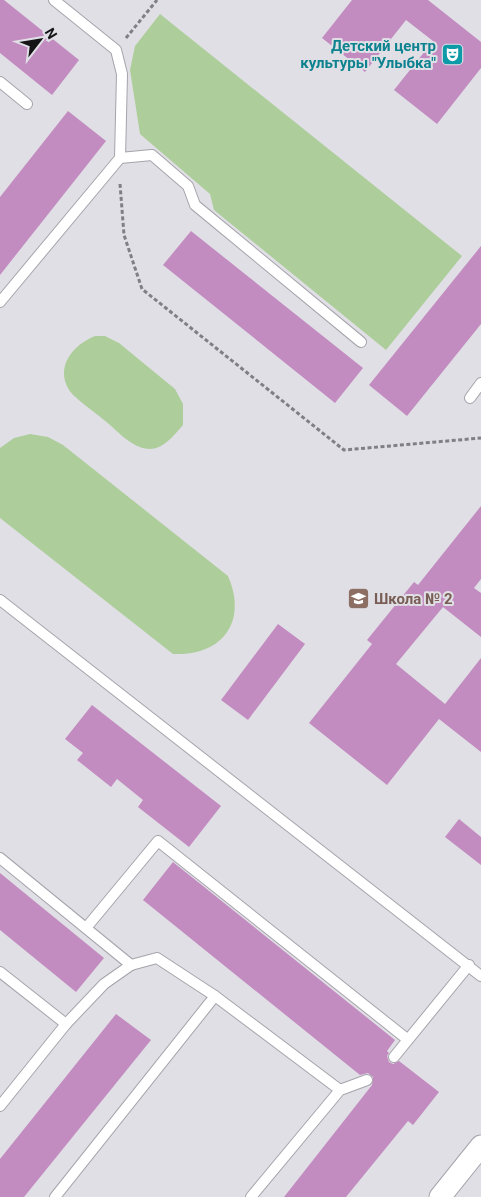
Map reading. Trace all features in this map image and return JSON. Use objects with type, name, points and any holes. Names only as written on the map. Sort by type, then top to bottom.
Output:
[{"type":"street","points":[[440,1197],[481,1146]]},
{"type":"lane","points":[[0,302],[120,158],[122,74],[116,50],[54,0]]},
{"type":"lane","points":[[0,82],[27,104]]},
{"type":"lane","points":[[120,158],[152,155],[188,186],[195,205],[361,342]]},
{"type":"lane","points":[[470,398],[481,383]]},
{"type":"lane","points":[[0,600],[481,976]]},
{"type":"lane","points":[[86,928],[158,840],[407,1039]]},
{"type":"lane","points":[[0,858],[131,965]]},
{"type":"lane","points":[[0,1106],[66,1024],[104,984],[131,965],[157,958],[215,996],[340,1090]]},
{"type":"lane","points":[[394,1057],[469,966]]},
{"type":"lane","points":[[0,972],[66,1024]]},
{"type":"lane","points":[[56,1197],[215,996]]},
{"type":"lane","points":[[251,1197],[340,1090],[367,1080]]},
{"type":"path","points":[[116,50],[157,0]]},
{"type":"path","points":[[120,158],[118,169],[124,235],[142,289],[344,450],[481,438]]},
{"type":"green space","points":[[160,14],[462,256],[386,350],[214,210],[210,194],[140,134],[130,70],[135,46]]},
{"type":"green space","points":[[95,336],[105,336],[119,343],[175,389],[183,404],[183,425],[164,444],[149,449],[136,445],[125,438],[69,390],[64,373],[68,357],[80,345]]},
{"type":"green space","points":[[30,434],[48,437],[63,445],[228,576],[235,608],[232,621],[226,633],[217,642],[205,649],[190,653],[173,654],[0,518],[0,448],[14,438]]},
{"type":"building","points":[[0,0],[4,0],[79,60],[52,95],[0,53]]},
{"type":"building","name":"Детский центр культуры \"Улыбка\"","points":[[352,0],[428,0],[481,42],[481,68],[437,124],[394,90],[433,41],[406,20],[365,72],[322,38]]},
{"type":"building","points":[[68,111],[106,141],[0,275],[0,197]]},
{"type":"building","points":[[191,231],[363,368],[335,403],[163,265]]},
{"type":"building","points":[[481,246],[481,324],[407,416],[369,385]]},
{"type":"building","points":[[481,506],[481,579],[474,588],[481,593],[481,637],[443,607],[396,664],[445,704],[481,658],[481,752],[439,719],[387,785],[309,723],[372,644],[367,640],[414,582],[418,585]]},
{"type":"building","points":[[278,624],[305,644],[248,720],[221,700]]},
{"type":"building","points":[[92,705],[221,806],[189,847],[138,807],[143,800],[117,779],[111,787],[77,760],[83,753],[65,739]]},
{"type":"building","points":[[459,819],[481,837],[481,865],[445,837]]},
{"type":"building","points":[[173,862],[395,1040],[387,1051],[389,1053],[387,1056],[389,1062],[393,1064],[399,1061],[439,1092],[413,1125],[408,1121],[346,1197],[284,1197],[372,1085],[373,1077],[368,1073],[360,1075],[143,900]]},
{"type":"building","points":[[0,873],[104,958],[76,992],[0,930]]},
{"type":"building","points":[[116,1014],[151,1040],[24,1197],[0,1197],[0,1159]]},
{"type":"place","name":"Детский центр культуры \"Улыбка\"","points":[[452,55]]},
{"type":"place","name":"Школа № 2","points":[[358,599]]}]
